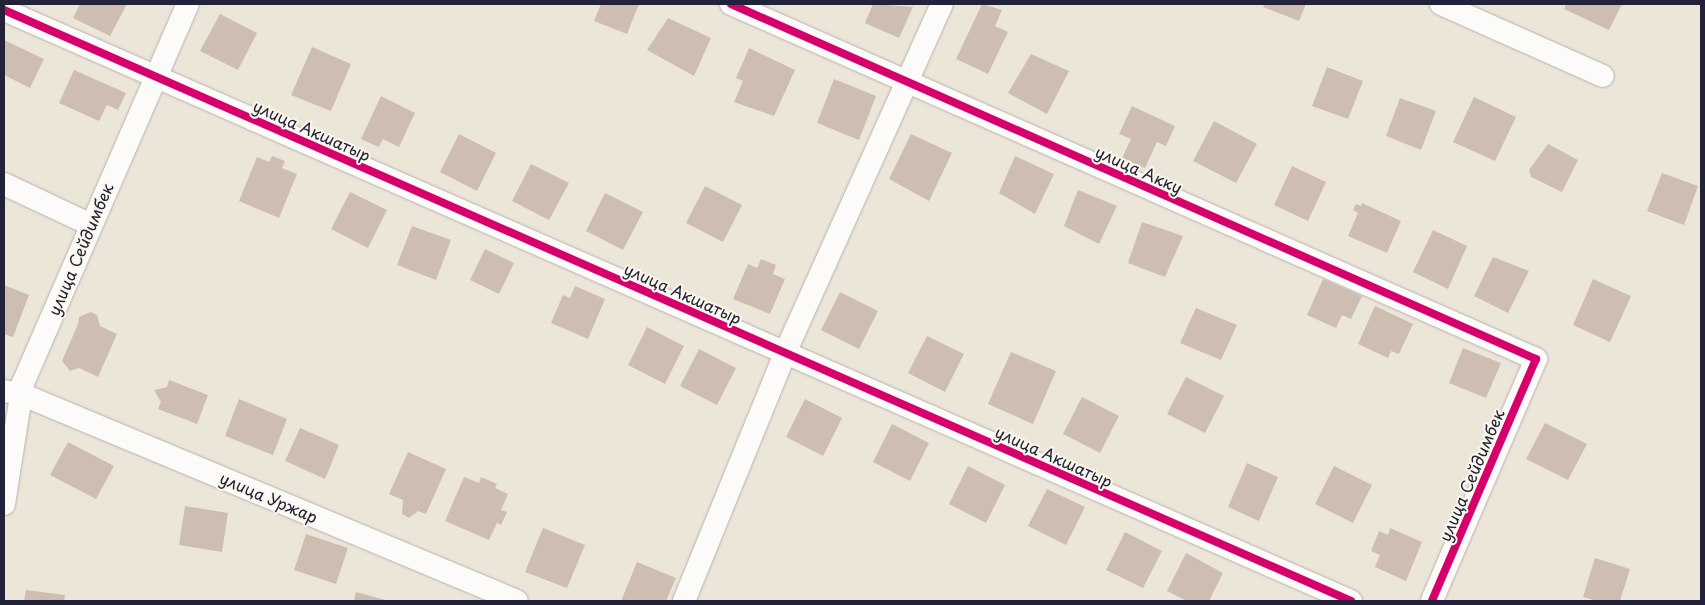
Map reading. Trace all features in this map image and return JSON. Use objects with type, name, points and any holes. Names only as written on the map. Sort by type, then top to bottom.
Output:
[{"type":"street","name":"улица Сейдимбек","points":[[4,504],[12,392],[91,225],[188,4]]},
{"type":"street","name":"улица Акку","points":[[731,4],[1536,359]]},
{"type":"street","points":[[684,601],[785,353],[905,81],[942,4]]},
{"type":"street","points":[[1441,4],[1603,76]]},
{"type":"street","name":"улица Акшатыр","points":[[4,10],[1351,601]]},
{"type":"street","points":[[4,184],[91,225]]},
{"type":"street","name":"улица Сейдимбек","points":[[1432,601],[1536,359]]},
{"type":"street","name":"улица Уржар","points":[[12,392],[517,601]]},
{"type":"building","points":[[80,4],[127,4],[110,36],[73,18]]},
{"type":"building","points":[[601,4],[639,4],[627,34],[594,21]]},
{"type":"building","points":[[873,4],[913,7],[899,38],[865,23]]},
{"type":"building","points":[[982,4],[1002,10],[995,26],[1008,32],[988,74],[956,59]]},
{"type":"building","points":[[1265,4],[1306,4],[1299,21],[1263,7]]},
{"type":"building","points":[[1566,4],[1622,4],[1609,30],[1564,9]]},
{"type":"building","points":[[220,14],[257,33],[238,70],[200,51]]},
{"type":"building","points":[[668,18],[711,38],[694,76],[647,50]]},
{"type":"building","points":[[4,40],[44,59],[30,88],[4,75]]},
{"type":"building","points":[[312,47],[351,64],[331,111],[291,95]]},
{"type":"building","points":[[749,48],[795,70],[774,116],[734,102],[743,81],[736,78]]},
{"type":"building","points":[[1031,54],[1069,71],[1047,114],[1008,93]]},
{"type":"building","points":[[1327,67],[1363,81],[1348,119],[1312,106]]},
{"type":"building","points":[[74,70],[126,93],[118,110],[107,105],[99,121],[59,103]]},
{"type":"building","points":[[834,79],[876,96],[859,140],[817,123]]},
{"type":"building","points":[[381,96],[415,113],[399,147],[383,139],[379,147],[361,139]]},
{"type":"building","points":[[1474,97],[1516,117],[1495,161],[1453,142]]},
{"type":"building","points":[[1400,98],[1436,111],[1421,150],[1386,136]]},
{"type":"building","points":[[1132,106],[1175,126],[1166,146],[1157,142],[1145,168],[1122,158],[1131,139],[1119,134]]},
{"type":"building","points":[[1214,121],[1257,144],[1236,183],[1193,161]]},
{"type":"building","points":[[459,134],[496,153],[477,191],[440,172]]},
{"type":"building","points":[[911,134],[952,153],[929,201],[889,179]]},
{"type":"building","points":[[1548,144],[1578,160],[1562,192],[1531,177],[1529,170]]},
{"type":"building","points":[[272,156],[285,161],[282,168],[297,174],[279,218],[239,201],[257,157],[269,162]]},
{"type":"building","points":[[1015,156],[1054,174],[1035,214],[999,193]]},
{"type":"building","points":[[531,164],[569,183],[549,220],[512,201]]},
{"type":"building","points":[[1292,166],[1326,182],[1308,221],[1274,205]]},
{"type":"building","points":[[1662,173],[1698,186],[1684,225],[1647,211]]},
{"type":"building","points":[[705,186],[742,205],[723,242],[686,223]]},
{"type":"building","points":[[1078,190],[1117,206],[1099,244],[1064,226]]},
{"type":"building","points":[[350,192],[387,210],[368,248],[331,229]]},
{"type":"building","points":[[605,193],[643,212],[623,250],[586,231]]},
{"type":"building","points":[[1362,203],[1401,221],[1387,253],[1348,236],[1358,213],[1353,210],[1356,204],[1361,206]]},
{"type":"building","points":[[1142,222],[1183,236],[1165,277],[1128,263]]},
{"type":"building","points":[[412,226],[451,240],[436,280],[397,265]]},
{"type":"building","points":[[1433,230],[1467,246],[1448,289],[1413,272]]},
{"type":"building","points":[[485,249],[514,263],[499,294],[470,280]]},
{"type":"building","points":[[1493,257],[1529,271],[1508,313],[1474,296]]},
{"type":"building","points":[[761,259],[776,265],[773,274],[785,279],[770,314],[733,299],[748,264],[757,268]]},
{"type":"building","points":[[1323,279],[1362,296],[1351,319],[1342,315],[1336,328],[1307,315]]},
{"type":"building","points":[[1593,279],[1631,296],[1610,342],[1573,325]]},
{"type":"building","points":[[4,285],[29,295],[13,337],[4,334]]},
{"type":"building","points":[[575,286],[605,299],[588,339],[551,323],[563,295],[570,298]]},
{"type":"building","points":[[840,292],[878,311],[859,349],[821,330]]},
{"type":"building","points":[[1375,306],[1413,324],[1399,354],[1391,351],[1388,358],[1358,344]]},
{"type":"building","points":[[1196,308],[1237,325],[1221,360],[1180,343]]},
{"type":"building","points":[[91,312],[97,315],[100,326],[117,334],[98,377],[79,368],[70,371],[62,361],[78,324],[79,317]]},
{"type":"building","points":[[647,327],[684,346],[665,384],[628,365]]},
{"type":"building","points":[[927,336],[964,354],[945,392],[908,373]]},
{"type":"building","points":[[1463,348],[1501,363],[1486,398],[1449,383]]},
{"type":"building","points":[[699,349],[736,368],[717,405],[680,386]]},
{"type":"building","points":[[1011,352],[1056,371],[1033,424],[988,404]]},
{"type":"building","points":[[1186,377],[1224,396],[1205,433],[1167,414]]},
{"type":"building","points":[[169,380],[208,395],[197,424],[158,409],[161,402],[154,390],[167,387]]},
{"type":"building","points":[[1082,397],[1119,416],[1100,453],[1063,434]]},
{"type":"building","points":[[239,399],[287,419],[273,455],[225,436]]},
{"type":"building","points":[[805,399],[842,418],[823,456],[786,437]]},
{"type":"building","points":[[1545,423],[1587,444],[1568,480],[1526,459]]},
{"type":"building","points":[[892,424],[929,443],[910,481],[873,462]]},
{"type":"building","points":[[300,428],[339,445],[325,479],[285,461]]},
{"type":"building","points":[[68,442],[114,466],[96,499],[50,475]]},
{"type":"building","points":[[408,452],[446,469],[426,514],[418,511],[409,518],[402,514],[403,500],[389,494]]},
{"type":"building","points":[[1247,463],[1278,477],[1259,521],[1228,507]]},
{"type":"building","points":[[968,466],[1005,485],[986,523],[949,504]]},
{"type":"building","points":[[1334,466],[1372,485],[1353,523],[1315,504]]},
{"type":"building","points":[[464,477],[479,483],[481,477],[497,484],[495,488],[508,494],[501,510],[507,512],[501,525],[497,523],[489,540],[445,521]]},
{"type":"building","points":[[1047,489],[1085,507],[1066,545],[1028,526]]},
{"type":"building","points":[[185,506],[228,513],[222,552],[179,545]]},
{"type":"building","points":[[543,528],[585,545],[567,588],[525,572]]},
{"type":"building","points":[[1390,528],[1422,542],[1406,581],[1375,567],[1380,555],[1371,551],[1379,531],[1388,535]]},
{"type":"building","points":[[1125,532],[1162,551],[1143,588],[1106,570]]},
{"type":"building","points":[[306,534],[348,548],[336,584],[294,570]]},
{"type":"building","points":[[1186,553],[1223,573],[1209,601],[1187,601],[1167,591]]},
{"type":"building","points":[[1595,558],[1630,569],[1620,601],[1598,601],[1583,597]]},
{"type":"building","points":[[637,562],[676,578],[666,601],[621,601]]},
{"type":"building","points":[[26,590],[65,595],[64,601],[24,601]]},
{"type":"building","points":[[356,592],[389,601],[354,601]]},
{"type":"cycle path","points":[[731,4],[1536,359],[1432,601]]},
{"type":"cycle path","points":[[4,10],[1351,601]]}]
